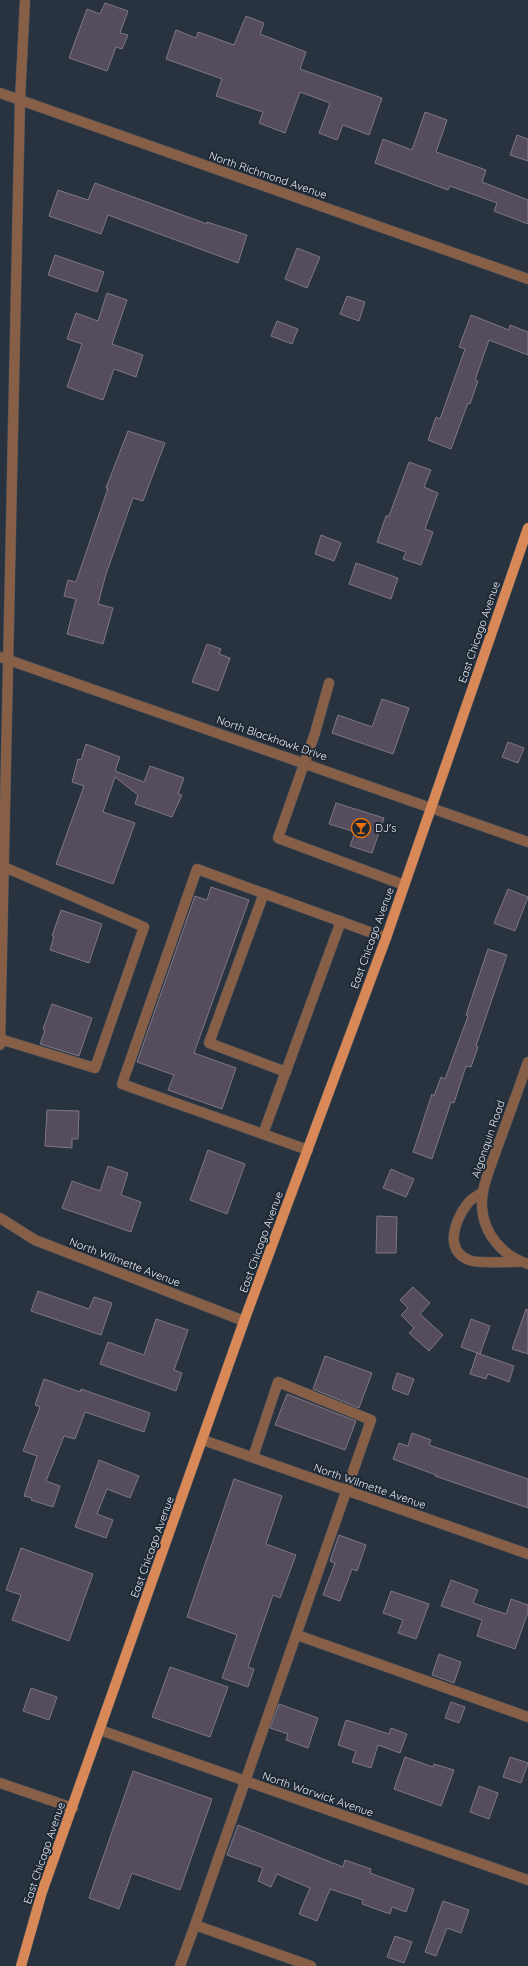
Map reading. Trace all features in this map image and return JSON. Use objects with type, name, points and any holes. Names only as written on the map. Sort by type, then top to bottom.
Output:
[{"type":"main road","name":"East Chicago Avenue","points":[[21,1966],[42,1892],[73,1808],[244,1321],[386,938],[430,806],[528,528]]},
{"type":"street","points":[[0,1045],[4,867],[4,658],[20,100],[25,0]]},
{"type":"street","name":"North Richmond Avenue","points":[[0,93],[528,279]]},
{"type":"street","name":"North Blackhawk Drive","points":[[4,658],[430,806],[528,842]]},
{"type":"street","points":[[329,683],[324,706],[278,838],[404,885]]},
{"type":"street","points":[[0,1039],[95,1068],[144,927],[4,867]]},
{"type":"street","points":[[308,1150],[122,1084],[197,869],[386,938]]},
{"type":"street","points":[[264,893],[209,1043],[286,1072]]},
{"type":"street","points":[[263,1134],[341,921]]},
{"type":"street","name":"Algonquin Road","points":[[525,1263],[506,1254],[497,1245],[487,1226],[482,1207],[483,1192],[528,1062]]},
{"type":"street","points":[[483,1192],[469,1201],[458,1219],[453,1234],[456,1248],[463,1256],[473,1262],[525,1263]]},
{"type":"street","name":"North Wilmette Avenue","points":[[0,1218],[35,1240],[244,1321]]},
{"type":"street","points":[[180,1966],[372,1420],[278,1382],[254,1457]]},
{"type":"street","name":"North Wilmette Avenue","points":[[203,1440],[528,1554]]},
{"type":"street","points":[[297,1635],[528,1717]]},
{"type":"street","name":"North Warwick Avenue","points":[[100,1730],[528,1880]]},
{"type":"street","points":[[0,1783],[73,1808]]},
{"type":"street","points":[[195,1925],[311,1966]]},
{"type":"building","points":[[105,3],[128,11],[120,33],[128,35],[122,49],[116,47],[107,71],[69,58],[87,9],[100,14]]},
{"type":"building","points":[[246,16],[264,23],[260,34],[306,52],[300,69],[382,98],[369,135],[343,125],[337,140],[319,133],[330,103],[300,92],[285,133],[259,123],[263,112],[216,96],[222,79],[166,59],[176,30],[196,38],[198,32],[234,45]]},
{"type":"building","points":[[425,112],[447,120],[436,152],[486,170],[482,182],[528,200],[528,224],[494,211],[497,203],[450,186],[448,190],[375,163],[383,139],[412,150]]},
{"type":"building","points":[[517,135],[528,139],[528,161],[510,155]]},
{"type":"building","points":[[95,183],[207,224],[207,222],[247,235],[238,263],[108,215],[101,234],[49,216],[58,190],[88,200]]},
{"type":"building","points":[[297,248],[320,257],[307,288],[285,279]]},
{"type":"building","points":[[55,255],[104,272],[97,292],[48,275]]},
{"type":"building","points":[[107,293],[127,300],[112,344],[143,355],[136,377],[114,369],[103,400],[67,387],[82,344],[67,339],[76,313],[98,321]]},
{"type":"building","points":[[347,296],[365,302],[359,321],[340,314]]},
{"type":"building","points":[[471,315],[509,330],[510,325],[528,332],[528,355],[489,340],[475,380],[478,381],[470,404],[468,403],[451,449],[428,440],[436,417],[440,419],[465,349],[459,347]]},
{"type":"building","points":[[277,321],[298,329],[292,344],[271,336]]},
{"type":"building","points":[[128,431],[165,443],[143,501],[133,498],[106,574],[98,604],[113,608],[103,644],[67,634],[76,599],[64,596],[68,580],[76,582],[108,488],[106,488]]},
{"type":"building","points":[[409,462],[431,470],[424,487],[438,493],[425,529],[433,532],[421,565],[403,559],[406,552],[377,542],[386,516],[389,516]]},
{"type":"building","points":[[321,535],[341,543],[334,561],[315,554]]},
{"type":"building","points":[[356,563],[398,578],[391,599],[349,584]]},
{"type":"building","points":[[207,644],[221,649],[219,654],[230,658],[218,691],[192,682]]},
{"type":"building","points":[[382,699],[409,708],[393,754],[332,733],[338,715],[372,727]]},
{"type":"building","points":[[508,742],[524,748],[518,763],[502,757]]},
{"type":"building","points":[[86,744],[120,757],[115,771],[144,782],[150,766],[184,778],[178,794],[182,795],[172,817],[135,804],[138,795],[115,777],[103,812],[135,823],[113,884],[56,864],[84,786],[72,782],[78,759],[81,760]]},
{"type":"building","name":"DJ's","points":[[336,803],[384,818],[372,853],[350,846],[355,832],[329,824]]},
{"type":"building","points":[[211,887],[249,900],[194,1053],[236,1068],[222,1109],[168,1090],[174,1075],[137,1062],[195,896],[207,900]]},
{"type":"building","points":[[508,889],[528,897],[515,931],[494,923]]},
{"type":"building","points":[[61,910],[102,924],[89,963],[50,950],[54,936],[52,936]]},
{"type":"building","points":[[488,949],[507,955],[476,1046],[478,1047],[471,1067],[466,1066],[454,1103],[451,1102],[432,1159],[413,1152],[432,1094],[434,1096],[441,1077],[445,1079],[468,1016],[466,1015]]},
{"type":"building","points":[[52,1004],[92,1018],[79,1056],[40,1044],[45,1030],[43,1029]]},
{"type":"building","points":[[47,1110],[79,1111],[78,1139],[72,1139],[72,1148],[45,1146]]},
{"type":"building","points":[[208,1150],[245,1164],[227,1214],[190,1200]]},
{"type":"building","points":[[108,1166],[128,1173],[121,1195],[141,1202],[131,1232],[62,1208],[72,1181],[100,1191]]},
{"type":"building","points":[[391,1169],[414,1179],[406,1197],[383,1188]]},
{"type":"building","points":[[377,1216],[397,1217],[396,1253],[376,1253]]},
{"type":"building","points":[[413,1287],[430,1303],[420,1314],[443,1335],[429,1351],[409,1333],[414,1328],[401,1315],[408,1308],[400,1300]]},
{"type":"building","points":[[38,1291],[89,1309],[94,1297],[112,1303],[101,1335],[31,1311]]},
{"type":"building","points":[[526,1309],[528,1310],[528,1354],[512,1349]]},
{"type":"building","points":[[156,1319],[188,1330],[174,1370],[182,1373],[176,1391],[100,1364],[108,1342],[144,1355]]},
{"type":"building","points":[[471,1319],[490,1326],[480,1354],[461,1347]]},
{"type":"building","points":[[477,1353],[514,1366],[509,1382],[488,1374],[486,1379],[470,1374]]},
{"type":"building","points":[[325,1356],[372,1373],[359,1408],[313,1389]]},
{"type":"building","points":[[397,1373],[414,1379],[408,1395],[392,1389]]},
{"type":"building","points":[[44,1379],[80,1392],[81,1389],[150,1413],[144,1432],[85,1412],[75,1439],[64,1436],[46,1481],[60,1486],[53,1507],[31,1500],[32,1498],[24,1496],[37,1456],[23,1451],[40,1407],[35,1405]]},
{"type":"building","points":[[287,1394],[356,1421],[345,1450],[275,1425]]},
{"type":"building","points":[[412,1433],[431,1440],[429,1445],[528,1479],[528,1508],[435,1476],[436,1475],[393,1459],[399,1443],[408,1446]]},
{"type":"building","points":[[99,1460],[139,1476],[130,1498],[107,1489],[97,1514],[113,1520],[106,1538],[75,1527]]},
{"type":"building","points":[[234,1479],[282,1496],[266,1544],[296,1555],[280,1598],[273,1595],[248,1667],[254,1669],[248,1687],[222,1678],[237,1635],[187,1617]]},
{"type":"building","points":[[339,1535],[366,1545],[357,1571],[352,1569],[340,1601],[323,1595],[335,1563],[330,1561]]},
{"type":"building","points":[[21,1548],[93,1574],[69,1641],[12,1620],[21,1595],[6,1590]]},
{"type":"building","points":[[451,1580],[478,1590],[473,1603],[506,1614],[511,1599],[528,1605],[528,1612],[515,1649],[477,1636],[482,1620],[441,1606]]},
{"type":"building","points":[[391,1591],[429,1604],[416,1639],[398,1633],[403,1620],[383,1613]]},
{"type":"building","points":[[439,1654],[461,1662],[454,1683],[432,1675]]},
{"type":"building","points":[[170,1667],[228,1687],[210,1737],[152,1717]]},
{"type":"building","points":[[31,1688],[57,1697],[49,1720],[23,1711]]},
{"type":"building","points":[[451,1702],[465,1707],[459,1723],[445,1718]]},
{"type":"building","points":[[279,1704],[318,1718],[308,1748],[286,1740],[288,1734],[270,1728]]},
{"type":"building","points":[[346,1720],[389,1734],[391,1728],[407,1734],[400,1753],[378,1745],[371,1768],[352,1762],[356,1751],[338,1745]]},
{"type":"building","points":[[405,1757],[433,1767],[434,1764],[454,1770],[441,1806],[394,1789]]},
{"type":"building","points":[[510,1757],[528,1763],[521,1783],[503,1777]]},
{"type":"building","points":[[133,1771],[212,1799],[180,1890],[132,1873],[119,1909],[89,1898]]},
{"type":"building","points":[[479,1786],[498,1793],[489,1819],[470,1812]]},
{"type":"building","points":[[238,1825],[343,1867],[345,1860],[371,1869],[370,1873],[414,1889],[406,1912],[392,1907],[390,1914],[362,1904],[363,1900],[330,1889],[317,1921],[299,1914],[310,1888],[277,1874],[271,1887],[258,1881],[263,1868],[227,1855]]},
{"type":"building","points":[[443,1901],[469,1910],[461,1933],[447,1928],[436,1956],[425,1952]]},
{"type":"building","points":[[395,1936],[412,1942],[404,1963],[387,1957]]},
{"type":"place","name":"DJ's","points":[[361,828]]}]
